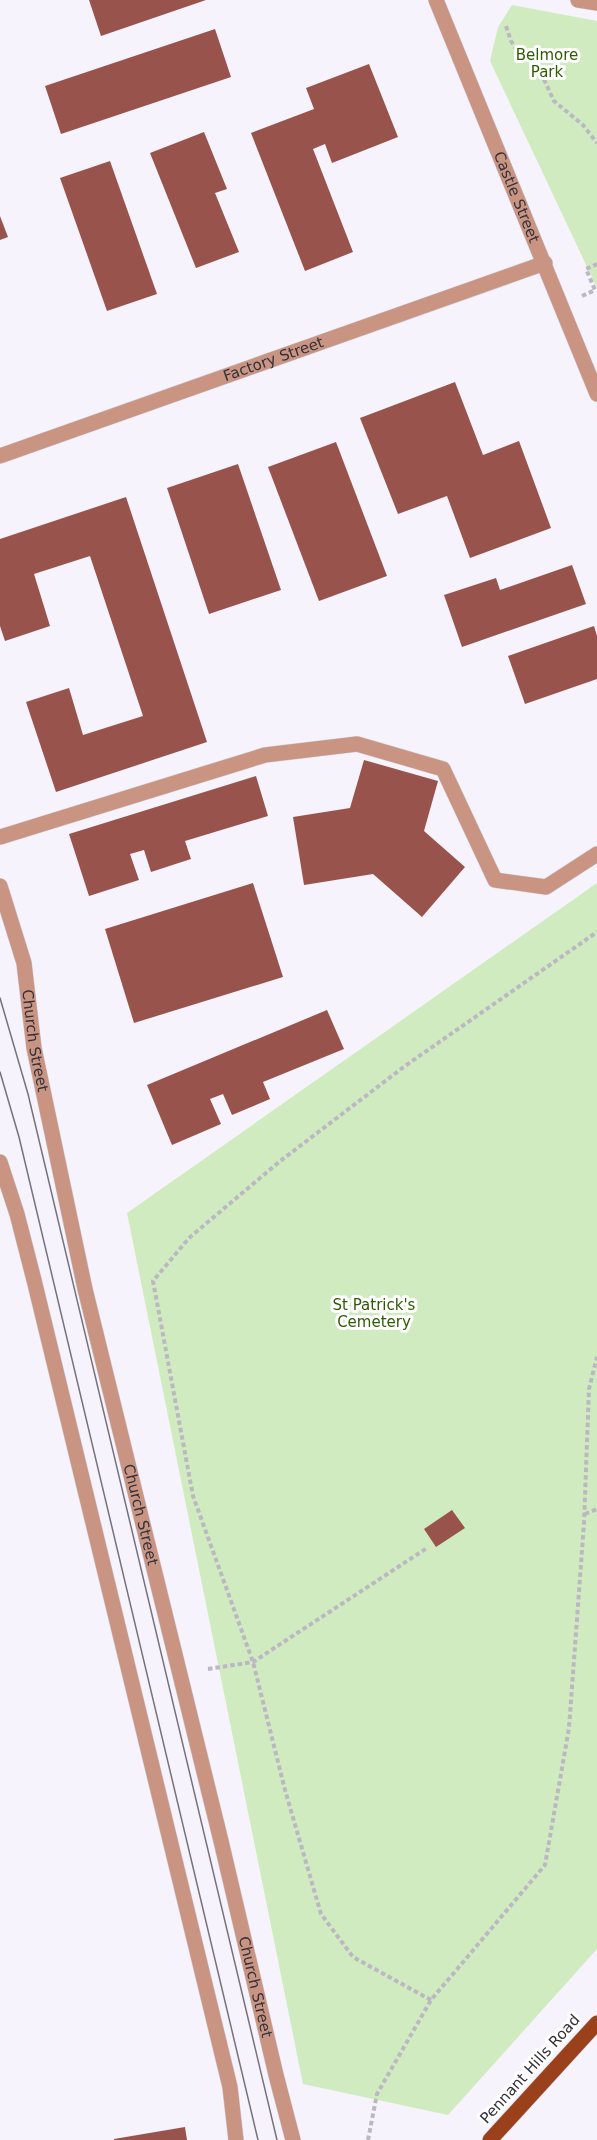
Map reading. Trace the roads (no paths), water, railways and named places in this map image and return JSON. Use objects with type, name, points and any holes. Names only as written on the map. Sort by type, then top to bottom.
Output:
[{"type":"main road","name":"Pennant Hills Road","points":[[490,2140],[597,2023]]},
{"type":"street","name":"Castle Street","points":[[436,0],[597,394]]},
{"type":"street","points":[[578,0],[597,3]]},
{"type":"street","name":"Factory Street","points":[[0,456],[545,263]]},
{"type":"street","points":[[0,837],[265,755],[357,744],[443,769],[495,880],[546,887],[597,854]]},
{"type":"street","name":"Church Street","points":[[0,886],[24,963],[34,1048],[85,1289],[293,2140]]},
{"type":"street","points":[[0,1162],[17,1214],[34,1280],[230,2087],[236,2140]]},
{"type":"street","points":[[288,2121],[302,2140]]},
{"type":"tram line","points":[[0,998],[28,1094],[277,2140]]},
{"type":"tram line","points":[[0,1072],[19,1137],[258,2140]]},
{"type":"park label","name":"Belmore Park","points":[[547,64]]},
{"type":"park label","name":"St Patrick's Cemetery","points":[[374,1314]]}]
